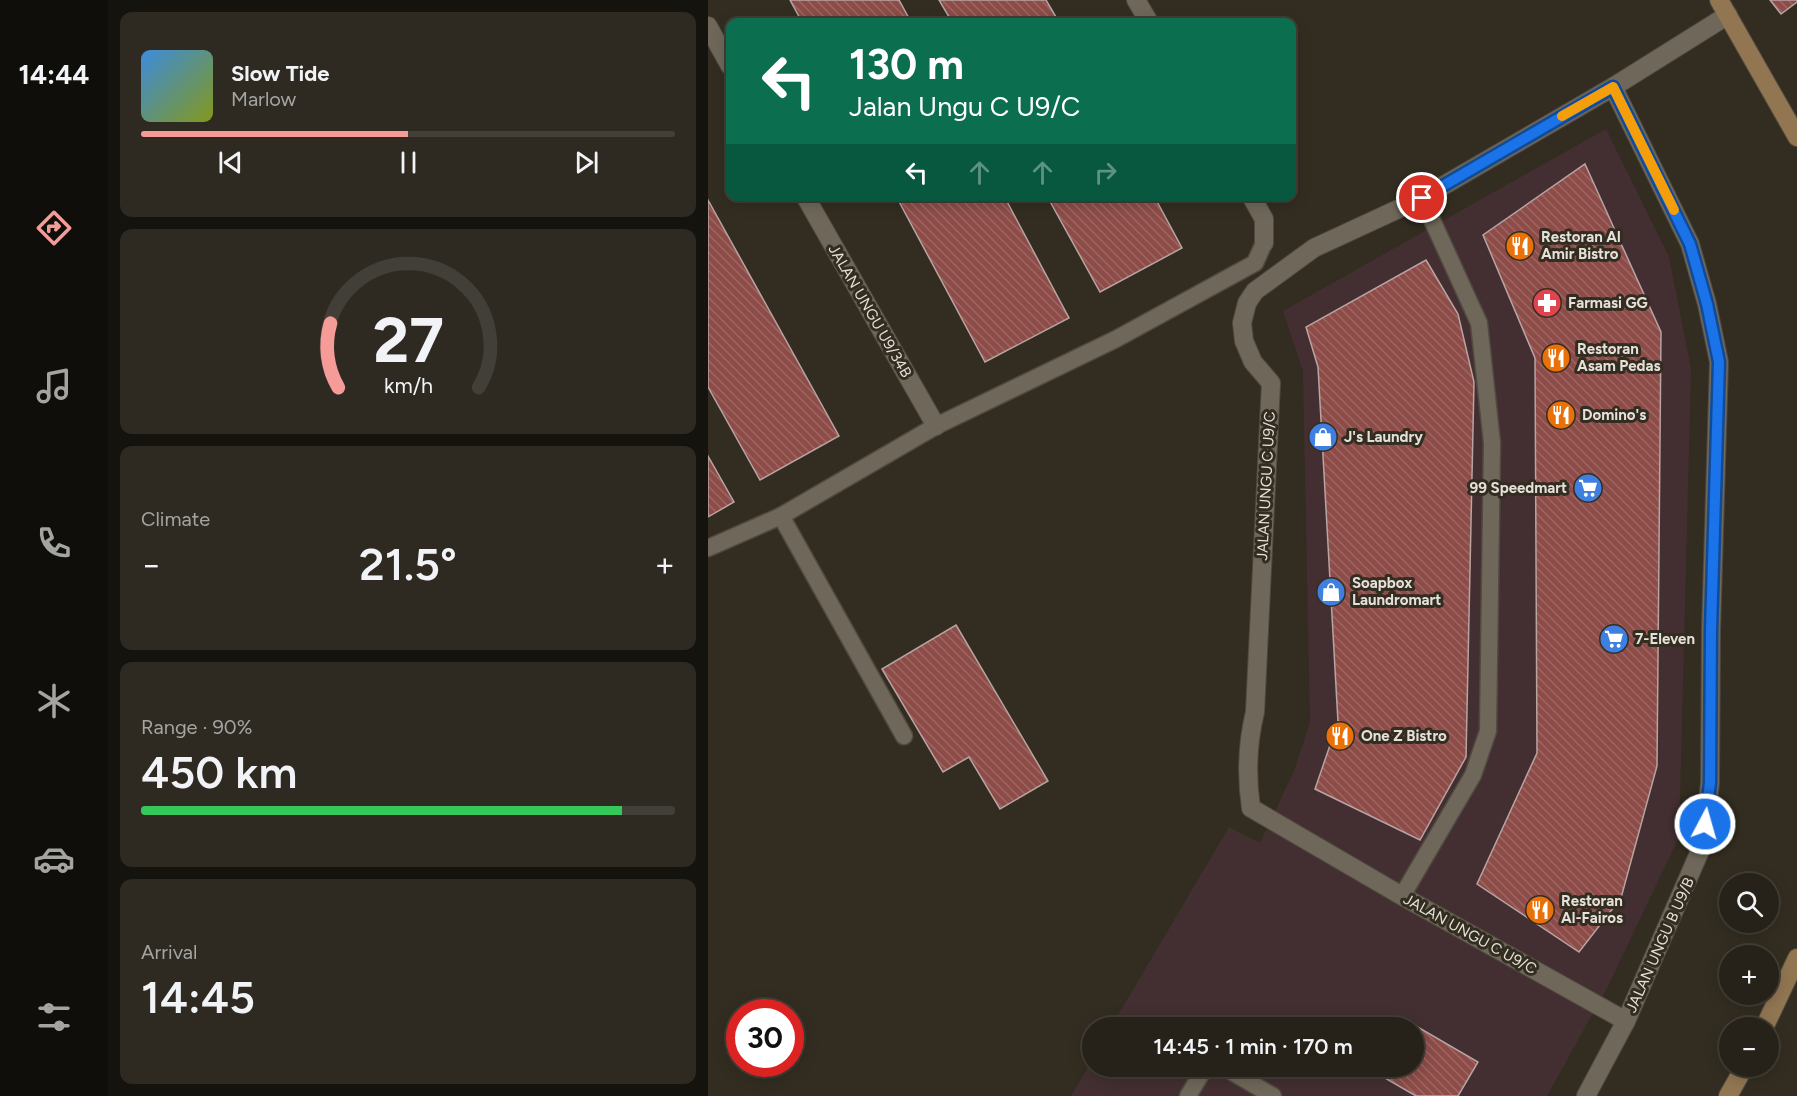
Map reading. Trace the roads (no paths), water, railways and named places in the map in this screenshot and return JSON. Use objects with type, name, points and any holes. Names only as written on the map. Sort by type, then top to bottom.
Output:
[{"type":"street","points":[[1136,0],[1147,18]]},
{"type":"street","points":[[1724,8],[1797,137]]},
{"type":"street","name":"JALAN UNGU C U9/C","points":[[1626,1021],[1402,896],[1251,808],[1247,777],[1248,741],[1254,712],[1271,383],[1253,362],[1244,340],[1242,323],[1247,303],[1255,291],[1314,248],[1422,198],[1613,87],[1724,8]]},
{"type":"street","points":[[708,26],[726,59]]},
{"type":"street","name":"JALAN UNGU B U9/B","points":[[1586,1096],[1626,1021],[1703,844],[1710,783],[1711,630],[1719,362],[1707,304],[1690,244],[1613,87]]},
{"type":"street","name":"JALAN UNGU U9/34B","points":[[808,201],[936,426]]},
{"type":"street","points":[[1254,201],[1264,219],[1264,243]]},
{"type":"street","points":[[1769,1017],[1797,958]]},
{"type":"street","points":[[1728,1096],[1739,1077]]},
{"type":"lane","points":[[1402,896],[1473,775],[1488,731],[1492,443],[1479,323],[1422,198]]},
{"type":"lane","points":[[708,548],[781,516],[936,426],[1116,339],[1255,262],[1264,243]]},
{"type":"lane","points":[[781,516],[904,736]]},
{"type":"lane","points":[[1188,1096],[1199,1077]]},
{"type":"lane","points":[[1241,1077],[1273,1096]]},
{"type":"place","name":"Restoran Al Amir Bistro","points":[[1520,246]]},
{"type":"place","name":"Farmasi GG","points":[[1547,303]]},
{"type":"place","name":"Restoran Asam Pedas","points":[[1556,358]]},
{"type":"place","name":"Domino's","points":[[1561,415]]},
{"type":"place","name":"J's Laundry","points":[[1323,437]]},
{"type":"place","name":"99 Speedmart","points":[[1588,488]]},
{"type":"place","name":"Soapbox Laundromart","points":[[1331,592]]},
{"type":"place","name":"7-Eleven","points":[[1614,639]]},
{"type":"place","name":"One Z Bistro","points":[[1340,736]]},
{"type":"place","name":"Restoran Al-Fairos","points":[[1540,910]]}]
